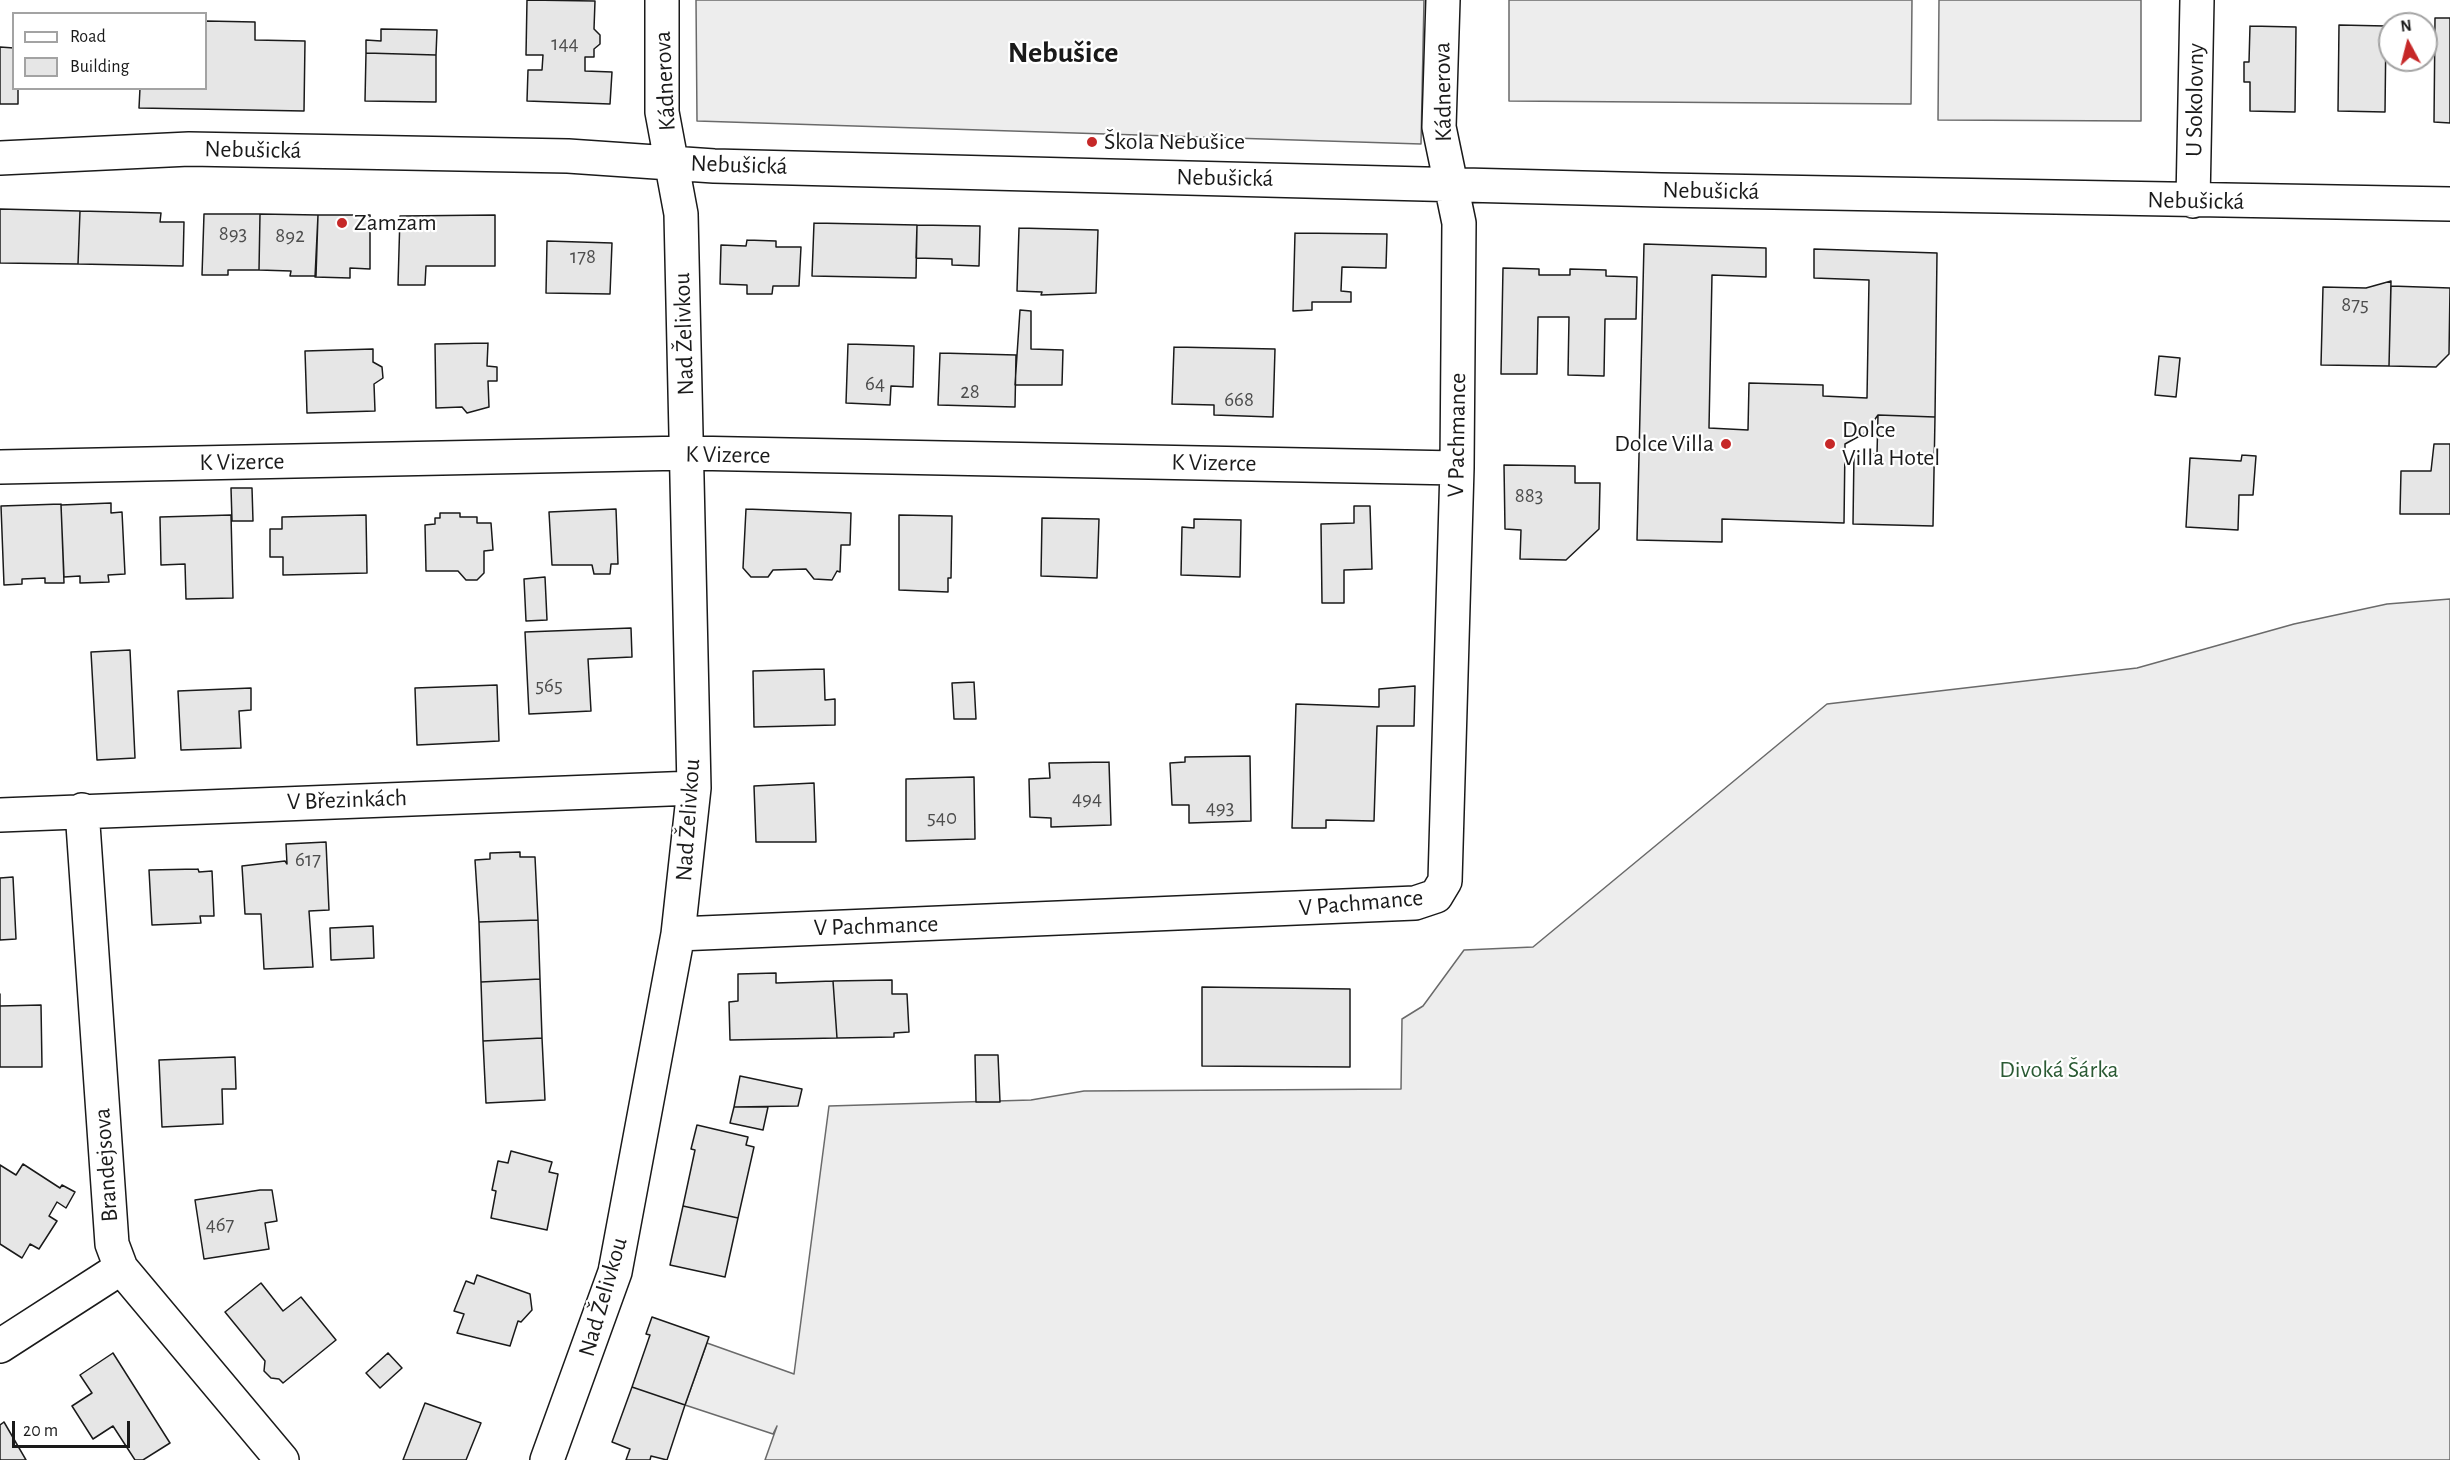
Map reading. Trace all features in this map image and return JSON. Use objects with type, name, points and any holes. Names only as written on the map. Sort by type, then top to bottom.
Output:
[{"type":"street","name":"Kádnerova","points":[[662,0],[662,112],[671,162]]},
{"type":"street","name":"Kádnerova","points":[[1443,0],[1439,127],[1451,184]]},
{"type":"street","name":"U Sokolovny","points":[[2193,201],[2197,0]]},
{"type":"street","name":"Nebušická","points":[[0,158],[189,148],[568,156],[723,166],[2193,201],[2450,204]]},
{"type":"street","name":"Nad Želivkou","points":[[547,1460],[615,1272],[678,934],[694,788],[681,214],[671,162]]},
{"type":"street","name":"V Pachmance","points":[[678,934],[1415,903],[1436,896],[1445,881],[1457,468],[1459,223],[1451,184]]},
{"type":"street","name":"K Vizerce","points":[[0,466],[687,453],[1457,468]]},
{"type":"street","name":"V Březinkách","points":[[0,814],[694,788]]},
{"type":"street","name":"Brandejsova","points":[[82,810],[112,1244],[121,1269],[282,1460]]},
{"type":"street","points":[[0,1346],[121,1269]]},
{"type":"shaded area","points":[[696,0],[1424,0],[1421,144],[697,121]]},
{"type":"shaded area","points":[[1509,0],[1912,0],[1911,104],[1509,101]]},
{"type":"shaded area","points":[[1939,0],[2141,0],[2141,121],[1938,120]]},
{"type":"shaded area","name":"Divoká Šárka","points":[[2450,599],[2450,1460],[765,1460],[777,1426],[773,1434],[685,1405],[707,1343],[794,1374],[829,1106],[1031,1100],[1084,1091],[1401,1089],[1402,1019],[1423,1006],[1464,950],[1533,947],[1827,704],[2137,668],[2294,624],[2387,604]]},
{"type":"building","points":[[527,0],[595,1],[594,29],[600,35],[600,44],[594,49],[594,57],[585,57],[585,71],[612,72],[610,104],[527,101],[528,70],[542,70],[543,55],[526,55]]},
{"type":"building","points":[[2438,18],[2450,18],[2450,123],[2434,122],[2434,72],[2438,72]]},
{"type":"building","points":[[207,21],[255,22],[255,40],[305,41],[304,111],[139,108],[140,90],[207,90]]},
{"type":"building","points":[[2339,25],[2378,26],[2378,72],[2385,72],[2385,112],[2338,111]]},
{"type":"building","points":[[2250,26],[2296,27],[2295,112],[2250,111],[2250,82],[2244,82],[2244,62],[2249,62]]},
{"type":"building","points":[[381,29],[437,30],[436,55],[366,53],[366,40],[381,41]]},
{"type":"building","points":[[0,47],[12,48],[12,90],[18,90],[18,104],[0,104]]},
{"type":"building","points":[[366,53],[436,55],[436,102],[365,101]]},
{"type":"building","points":[[0,209],[80,211],[78,264],[0,263]]},
{"type":"building","points":[[80,211],[161,213],[160,222],[184,222],[183,266],[78,264]]},
{"type":"building","points":[[204,214],[260,214],[259,270],[228,270],[228,275],[202,275]]},
{"type":"building","points":[[260,214],[318,215],[316,276],[290,276],[291,271],[259,270]]},
{"type":"building","points":[[318,215],[370,215],[370,269],[350,268],[350,278],[315,277]]},
{"type":"building","points":[[495,215],[495,266],[426,266],[425,285],[398,285],[400,216]]},
{"type":"building","points":[[814,223],[917,225],[916,278],[812,276]]},
{"type":"building","points":[[917,225],[980,226],[979,266],[952,265],[952,259],[916,258]]},
{"type":"building","points":[[1019,228],[1098,230],[1096,293],[1041,295],[1042,292],[1017,291]]},
{"type":"building","points":[[1295,233],[1387,234],[1386,268],[1342,267],[1341,291],[1351,292],[1351,302],[1312,302],[1312,310],[1293,311]]},
{"type":"building","points":[[747,240],[776,241],[776,247],[801,247],[799,286],[773,286],[772,294],[747,294],[747,285],[720,284],[721,245],[746,246]]},
{"type":"building","points":[[547,241],[612,243],[610,294],[546,293]]},
{"type":"building","points":[[1644,244],[1766,248],[1766,277],[1712,275],[1709,428],[1748,430],[1749,383],[1823,385],[1823,396],[1867,398],[1869,280],[1814,278],[1814,249],[1937,253],[1935,417],[1878,415],[1865,433],[1845,444],[1844,523],[1722,519],[1722,542],[1637,540]]},
{"type":"building","points":[[1503,268],[1539,269],[1539,275],[1570,275],[1570,269],[1606,270],[1606,276],[1637,277],[1636,319],[1605,319],[1604,376],[1568,375],[1569,317],[1538,317],[1537,374],[1501,374]]},
{"type":"building","points":[[2391,281],[2389,366],[2321,365],[2323,287],[2366,288]]},
{"type":"building","points":[[2391,286],[2450,288],[2449,354],[2436,367],[2389,366]]},
{"type":"building","points":[[1020,310],[1031,311],[1031,349],[1063,350],[1062,385],[1015,385]]},
{"type":"building","points":[[488,343],[487,366],[497,367],[497,381],[488,381],[489,407],[467,413],[462,407],[436,408],[435,344]]},
{"type":"building","points":[[848,344],[914,346],[913,387],[891,386],[890,405],[846,403]]},
{"type":"building","points":[[1174,347],[1275,349],[1273,417],[1214,415],[1214,405],[1172,404]]},
{"type":"building","points":[[373,349],[373,362],[382,367],[383,378],[374,384],[375,411],[307,413],[305,351]]},
{"type":"building","points":[[940,353],[1016,355],[1015,407],[938,405]]},
{"type":"building","points":[[2159,356],[2180,358],[2176,397],[2155,395]]},
{"type":"building","points":[[1878,415],[1935,417],[1933,526],[1853,524],[1854,452],[1877,454]]},
{"type":"building","points":[[2434,444],[2450,444],[2450,514],[2400,514],[2401,471],[2431,471]]},
{"type":"building","points":[[2242,455],[2256,456],[2253,495],[2239,495],[2238,530],[2186,527],[2190,458],[2241,461]]},
{"type":"building","points":[[1504,465],[1575,466],[1575,483],[1600,483],[1599,529],[1566,560],[1520,559],[1521,530],[1505,529]]},
{"type":"building","points":[[231,488],[252,488],[253,521],[232,521]]},
{"type":"building","points":[[111,503],[111,513],[122,512],[125,574],[108,575],[109,582],[80,583],[80,576],[64,577],[61,505]]},
{"type":"building","points":[[61,504],[64,583],[45,583],[45,578],[22,579],[22,584],[4,585],[1,506]]},
{"type":"building","points":[[1354,506],[1370,506],[1372,569],[1344,570],[1344,603],[1322,603],[1321,524],[1354,523]]},
{"type":"building","points":[[616,509],[618,564],[611,564],[610,574],[594,574],[592,565],[552,565],[549,512]]},
{"type":"building","points":[[746,509],[851,513],[850,545],[841,545],[840,572],[837,571],[832,580],[814,579],[806,569],[773,570],[768,577],[751,577],[743,568]]},
{"type":"building","points":[[440,513],[460,513],[460,517],[477,517],[477,523],[491,523],[493,550],[484,551],[484,573],[477,580],[466,580],[458,571],[426,571],[425,525],[435,524],[435,518],[440,518]]},
{"type":"building","points":[[231,515],[233,598],[186,599],[185,564],[161,565],[160,517]]},
{"type":"building","points":[[366,515],[367,573],[283,575],[283,557],[270,557],[270,529],[282,529],[282,517]]},
{"type":"building","points":[[899,515],[952,516],[951,578],[948,578],[948,592],[899,590]]},
{"type":"building","points":[[1042,518],[1099,519],[1097,578],[1041,576]]},
{"type":"building","points":[[1194,519],[1241,520],[1240,577],[1181,575],[1182,527],[1194,528]]},
{"type":"building","points":[[545,577],[547,620],[526,621],[524,579]]},
{"type":"building","points":[[631,628],[632,657],[588,659],[591,711],[529,714],[525,632]]},
{"type":"building","points":[[130,650],[135,758],[97,760],[91,652]]},
{"type":"building","points":[[824,669],[825,700],[835,699],[835,725],[754,727],[753,671]]},
{"type":"building","points":[[974,682],[976,719],[954,719],[952,683]]},
{"type":"building","points":[[497,685],[499,741],[417,745],[415,688]]},
{"type":"building","points":[[1415,686],[1414,726],[1377,726],[1374,821],[1326,820],[1326,828],[1292,828],[1296,704],[1379,707],[1379,689]]},
{"type":"building","points":[[251,688],[251,710],[239,711],[241,748],[181,750],[178,691]]},
{"type":"building","points":[[1250,756],[1251,821],[1189,823],[1189,805],[1172,805],[1170,763],[1185,762],[1185,757]]},
{"type":"building","points":[[1109,762],[1111,825],[1051,827],[1051,818],[1030,817],[1029,779],[1050,778],[1049,763]]},
{"type":"building","points":[[974,777],[975,839],[906,841],[906,779]]},
{"type":"building","points":[[814,783],[816,842],[756,842],[754,786]]},
{"type":"building","points":[[326,842],[329,910],[309,911],[313,967],[264,969],[261,914],[245,914],[242,866],[285,861],[287,864],[286,844]]},
{"type":"building","points":[[520,852],[520,857],[535,857],[538,920],[479,922],[475,860],[490,859],[490,853]]},
{"type":"building","points":[[198,869],[199,872],[212,871],[214,916],[200,916],[201,923],[152,925],[149,870]]},
{"type":"building","points":[[13,877],[16,939],[0,940],[0,878]]},
{"type":"building","points":[[538,920],[540,979],[481,982],[479,922]]},
{"type":"building","points":[[373,926],[374,958],[331,960],[330,928]]},
{"type":"building","points":[[776,973],[776,983],[833,981],[837,1038],[730,1040],[729,1002],[738,1001],[738,974]]},
{"type":"building","points":[[540,979],[542,1038],[483,1041],[481,982]]},
{"type":"building","points":[[892,980],[892,994],[907,994],[909,1032],[894,1033],[894,1037],[837,1038],[833,981]]},
{"type":"building","points":[[1202,987],[1350,989],[1350,1067],[1202,1066]]},
{"type":"building","points":[[41,1005],[42,1067],[0,1067],[0,1006]]},
{"type":"building","points":[[542,1038],[545,1100],[486,1103],[483,1041]]},
{"type":"building","points":[[975,1055],[998,1055],[1000,1102],[976,1102]]},
{"type":"building","points":[[235,1057],[236,1089],[222,1089],[223,1124],[162,1127],[159,1060]]},
{"type":"building","points":[[740,1076],[802,1089],[798,1106],[734,1107]]},
{"type":"building","points":[[734,1107],[768,1107],[763,1130],[730,1123]]},
{"type":"building","points":[[697,1125],[748,1137],[746,1145],[754,1147],[738,1218],[683,1206],[695,1150],[691,1149]]},
{"type":"building","points":[[511,1151],[552,1162],[549,1172],[558,1174],[547,1230],[491,1218],[496,1191],[492,1190],[498,1161],[508,1163]]},
{"type":"building","points":[[23,1164],[60,1188],[62,1185],[75,1192],[66,1208],[57,1202],[49,1216],[57,1221],[39,1249],[30,1244],[22,1258],[0,1244],[0,1165],[16,1175]]},
{"type":"building","points":[[272,1190],[277,1221],[265,1223],[269,1249],[204,1259],[195,1200]]},
{"type":"building","points":[[683,1206],[738,1218],[725,1277],[670,1265]]},
{"type":"building","points":[[477,1275],[530,1294],[532,1310],[521,1322],[518,1321],[510,1346],[457,1333],[464,1314],[454,1311],[466,1281],[474,1284]]},
{"type":"building","points":[[261,1283],[283,1311],[301,1297],[336,1340],[283,1383],[279,1379],[271,1378],[264,1371],[265,1361],[225,1312]]},
{"type":"building","points":[[652,1317],[709,1337],[685,1405],[632,1387],[650,1335],[646,1334]]},
{"type":"building","points":[[113,1353],[170,1443],[143,1460],[135,1460],[113,1426],[93,1439],[72,1406],[92,1393],[80,1375]]},
{"type":"building","points":[[388,1353],[402,1368],[380,1388],[366,1373]]},
{"type":"building","points":[[632,1387],[685,1405],[667,1460],[651,1456],[650,1460],[626,1460],[630,1449],[612,1442]]},
{"type":"building","points":[[425,1403],[481,1423],[466,1460],[403,1460]]},
{"type":"building","points":[[4,1422],[26,1460],[0,1460],[0,1425]]},
{"type":"place","name":"Škola Nebušice","points":[[1092,142]]},
{"type":"place","name":"Zamzam","points":[[342,223]]},
{"type":"place","name":"Dolce Villa","points":[[1726,444]]},
{"type":"place","name":"Dolce Villa Hotel","points":[[1830,444]]},
{"type":"district","name":"Nebušice","points":[[1063,53]]}]
